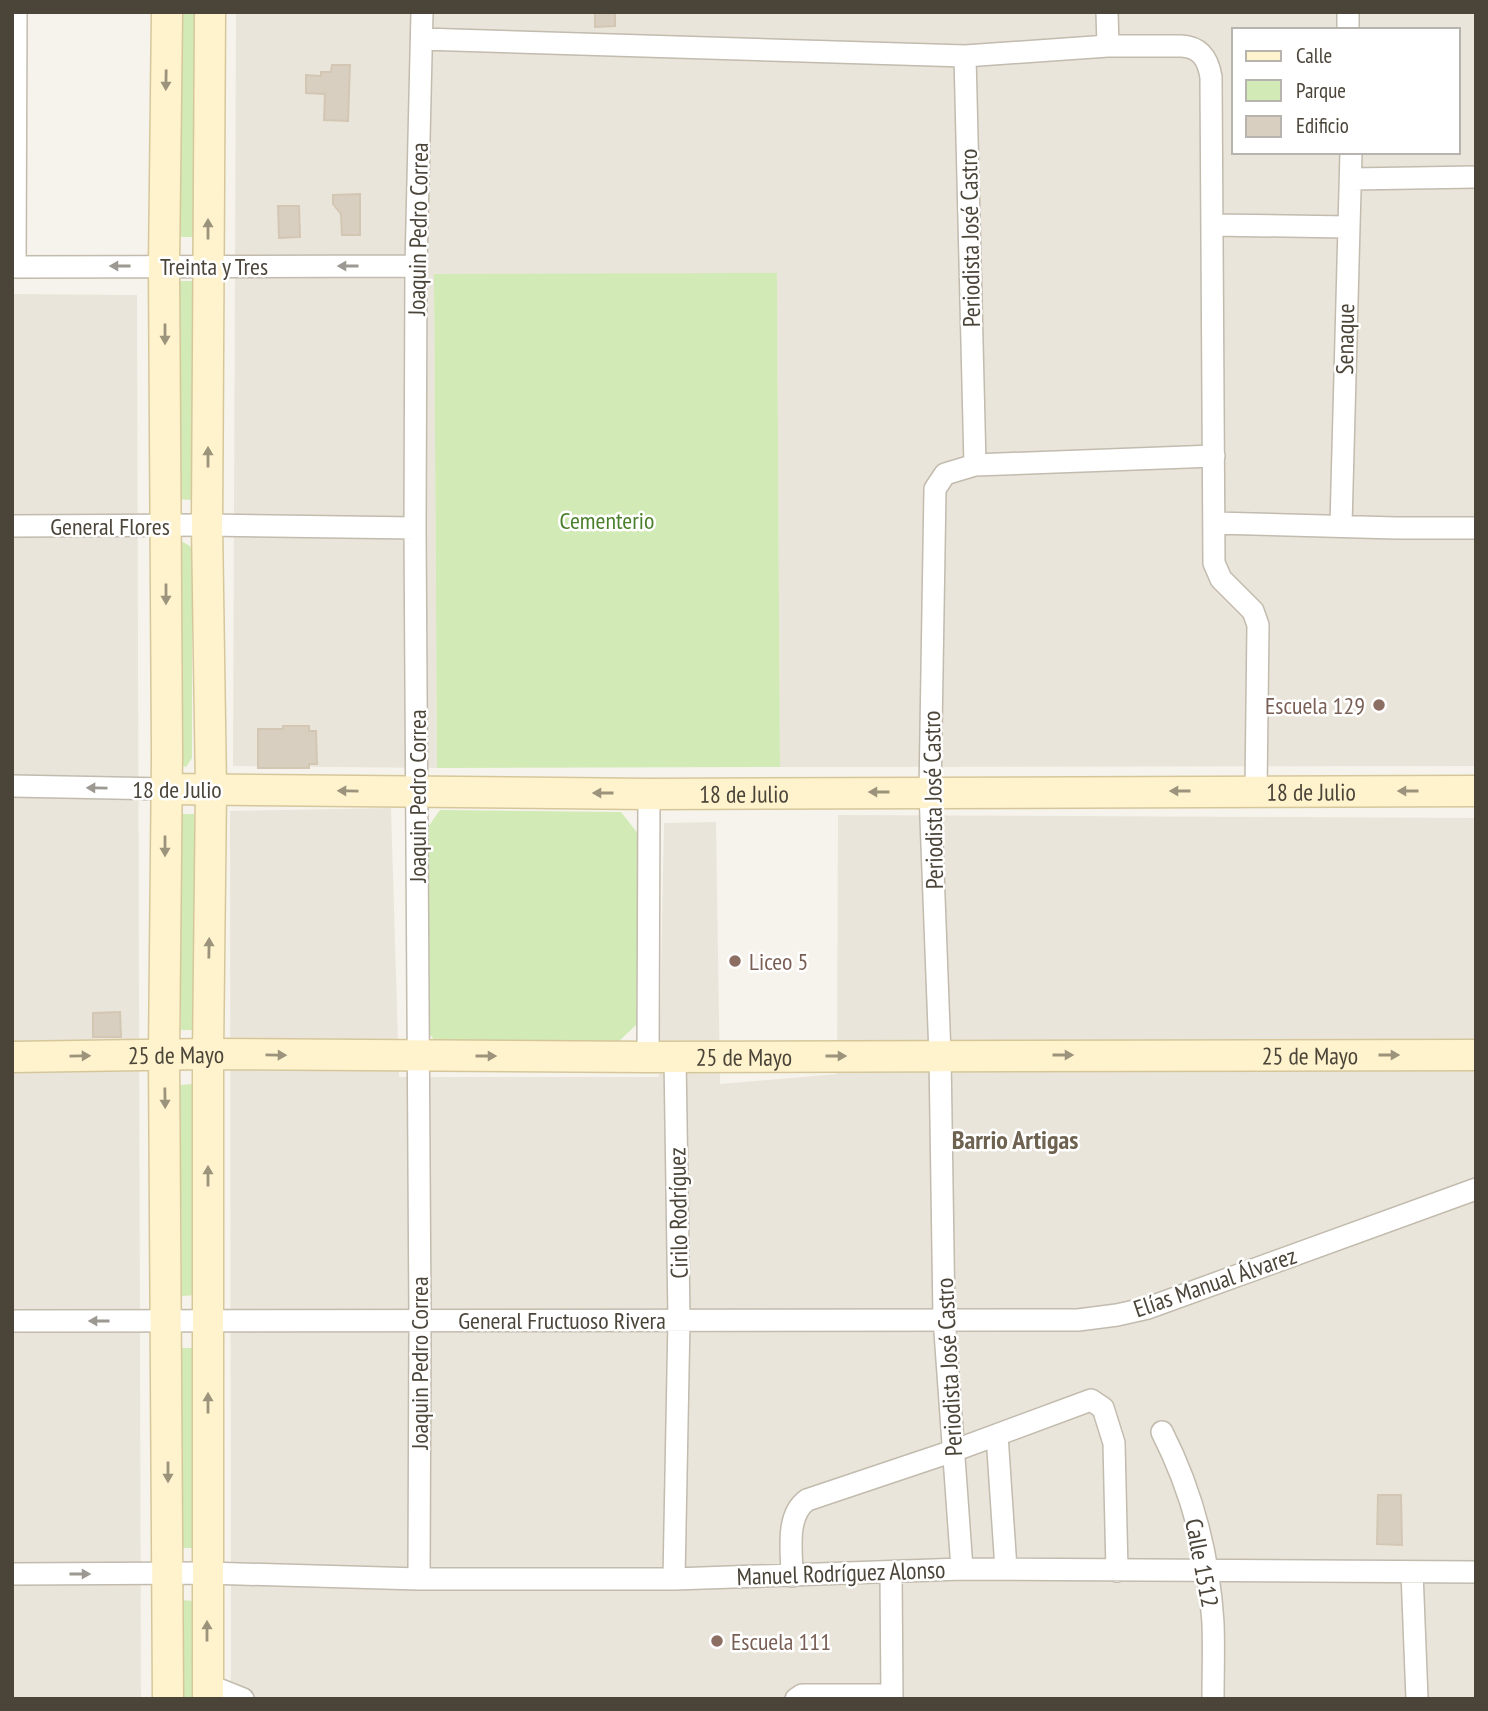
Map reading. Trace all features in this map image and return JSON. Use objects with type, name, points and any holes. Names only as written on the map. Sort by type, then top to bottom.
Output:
[{"type":"street","points":[[13,267],[16,12]]},
{"type":"street","points":[[167,12],[164,266],[167,755],[164,1055],[168,1699]]},
{"type":"street","points":[[210,12],[207,525],[211,789],[208,1054],[208,1692],[243,1699]]},
{"type":"street","name":"Joaquin Pedro Correa","points":[[419,1579],[415,527],[416,266],[422,12]]},
{"type":"street","points":[[1107,12],[1108,46]]},
{"type":"street","points":[[423,39],[965,56],[1108,46],[1192,47],[1203,54],[1209,63],[1212,77],[1214,562],[1221,579],[1253,611],[1258,625],[1256,790]]},
{"type":"street","name":"Periodista José Castro","points":[[962,1569],[944,1318],[940,1055],[930,792],[935,489],[945,474],[975,465],[965,56]]},
{"type":"street","name":"Senaque","points":[[1341,525],[1351,154]]},
{"type":"street","points":[[1352,179],[1476,177]]},
{"type":"street","points":[[1213,225],[1348,226]]},
{"type":"street","name":"Treinta y Tres","points":[[13,267],[416,266]]},
{"type":"street","points":[[975,465],[1214,456]]},
{"type":"street","points":[[1214,523],[1476,528]]},
{"type":"street","name":"General Flores","points":[[12,526],[415,527]]},
{"type":"street","name":"18 de Julio","points":[[12,786],[649,794],[1476,791]]},
{"type":"street","name":"Cirilo Rodríguez","points":[[649,794],[679,1319],[674,1580]]},
{"type":"street","name":"25 de Mayo","points":[[12,1057],[208,1054],[662,1057],[1476,1055]]},
{"type":"street","name":"Elías Manual Álvarez","points":[[944,1318],[1078,1320],[1148,1308],[1476,1189]]},
{"type":"street","name":"General Fructuoso Rivera","points":[[12,1321],[944,1318]]},
{"type":"street","points":[[792,1576],[793,1519],[800,1505],[807,1500],[953,1451],[1091,1400],[1102,1408],[1114,1443],[1117,1571]]},
{"type":"street","name":"Calle 1512","points":[[1163,1432],[1177,1461],[1199,1532],[1207,1572],[1213,1623],[1213,1699]]},
{"type":"street","points":[[997,1435],[1006,1569]]},
{"type":"street","name":"Manuel Rodríguez Alonso","points":[[12,1574],[207,1573],[419,1579],[674,1580],[962,1569],[1476,1572]]},
{"type":"street","points":[[1412,1572],[1416,1699]]},
{"type":"street","points":[[796,1699],[803,1695],[892,1697],[891,1573]]},
{"type":"shaded area","points":[[236,12],[1476,12],[1476,766],[780,767],[777,274],[434,274],[437,768],[233,766]]},
{"type":"shaded area","points":[[12,294],[137,295],[141,1699],[12,1699]]},
{"type":"shaded area","points":[[391,808],[399,1077],[659,1077],[664,823],[716,822],[720,1084],[837,1074],[838,815],[1476,818],[1476,1699],[231,1699],[230,811]]},
{"type":"green space","points":[[177,12],[197,12],[196,237],[177,237]]},
{"type":"green space","name":"Cementerio","points":[[777,273],[780,767],[437,768],[434,274]]},
{"type":"green space","points":[[175,281],[193,281],[193,500],[175,499]]},
{"type":"green space","points":[[183,542],[190,546],[192,551],[192,758],[186,767],[176,764],[178,543]]},
{"type":"green space","points":[[440,810],[621,812],[639,835],[636,1025],[616,1044],[437,1044],[425,1028],[426,830]]},
{"type":"green space","points":[[181,814],[194,814],[195,1030],[181,1030]]},
{"type":"green space","points":[[194,1084],[196,1295],[182,1296],[180,1085]]},
{"type":"green space","points":[[180,1348],[194,1348],[197,1548],[183,1548]]},
{"type":"green space","points":[[181,1600],[194,1601],[194,1699],[182,1699]]},
{"type":"building","points":[[595,12],[615,12],[615,26],[595,27]]},
{"type":"building","points":[[332,65],[350,65],[348,121],[324,120],[325,94],[306,93],[306,75],[321,76],[321,72],[331,72]]},
{"type":"building","points":[[360,194],[360,235],[342,235],[341,214],[333,204],[333,195]]},
{"type":"building","points":[[278,206],[299,206],[300,237],[279,238]]},
{"type":"building","points":[[283,726],[309,726],[309,731],[316,731],[317,764],[309,764],[309,768],[258,768],[258,729],[283,729]]},
{"type":"building","points":[[120,1012],[121,1037],[93,1037],[93,1013]]},
{"type":"building","points":[[1378,1495],[1401,1495],[1402,1545],[1377,1544]]},
{"type":"place","name":"Escuela 129","points":[[1379,705]]},
{"type":"place","name":"Liceo 5","points":[[735,961]]},
{"type":"place","name":"Escuela 111","points":[[717,1641]]},
{"type":"district","name":"Barrio Artigas","points":[[1015,1139]]}]
